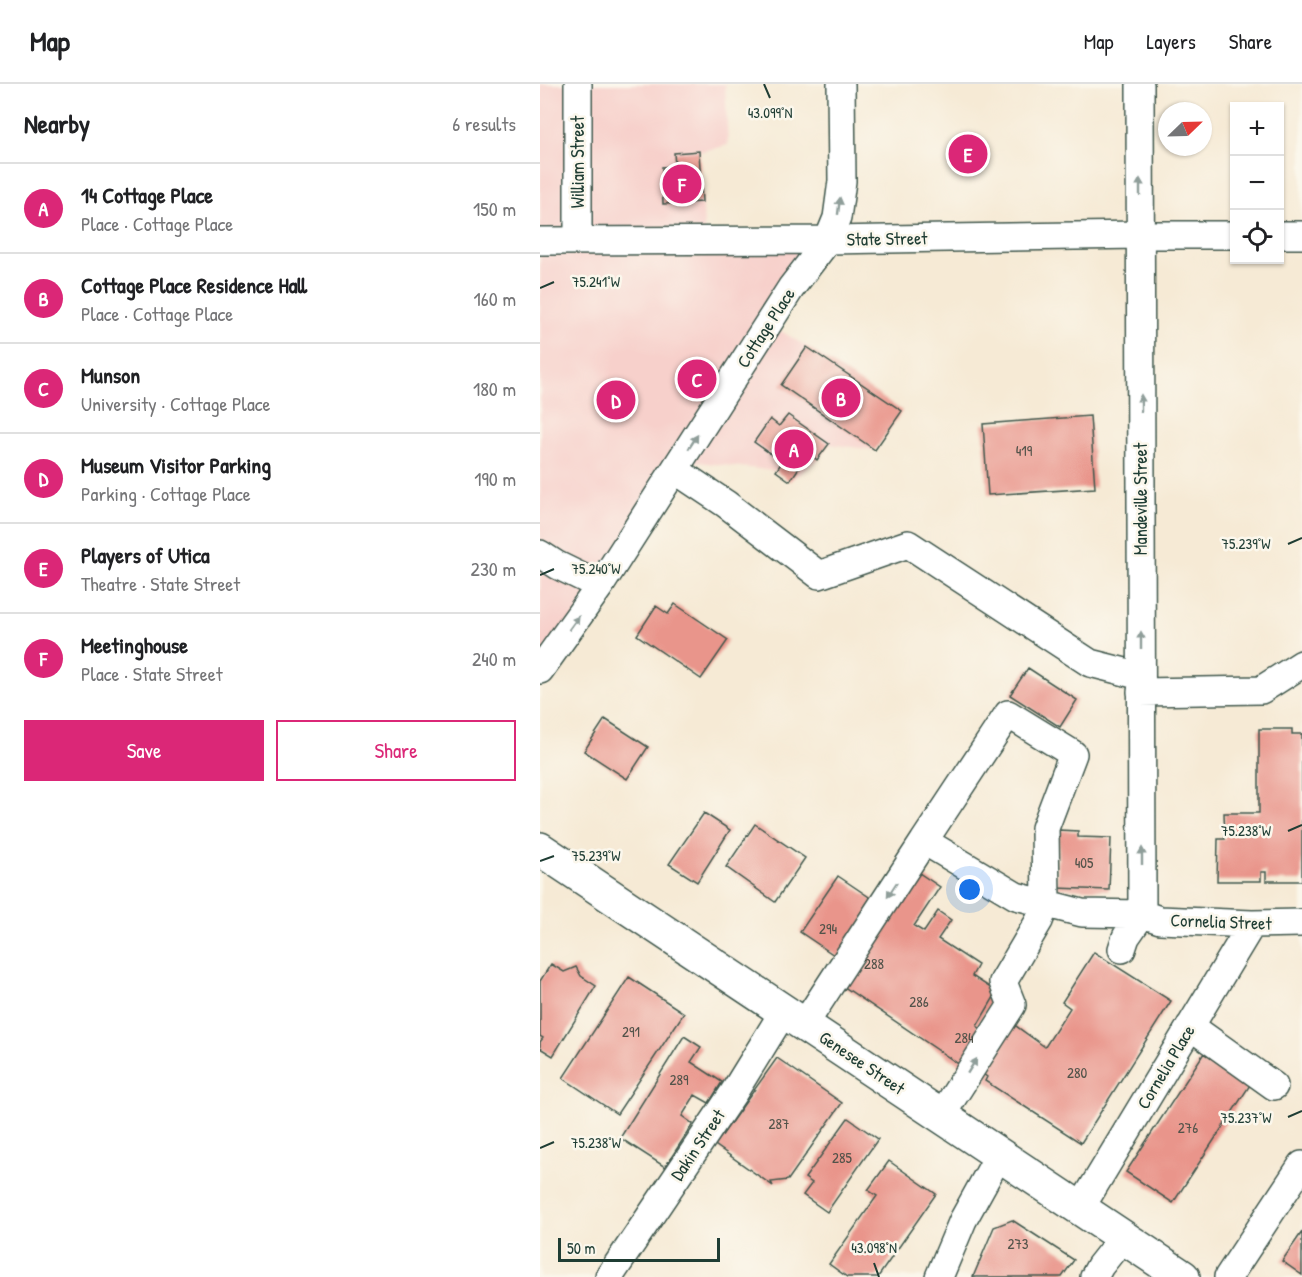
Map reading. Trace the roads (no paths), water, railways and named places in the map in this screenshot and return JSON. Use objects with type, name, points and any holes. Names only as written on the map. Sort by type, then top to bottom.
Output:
[{"type":"main road","name":"Genesee Street","points":[[540,849],[1180,1276]]},
{"type":"street","name":"William Street","points":[[578,84],[578,241]]},
{"type":"street","name":"Cottage Place","points":[[540,670],[600,586],[791,288],[828,240],[837,218],[842,182],[841,84]]},
{"type":"street","name":"Mandeville Street","points":[[1140,84],[1142,914]]},
{"type":"street","name":"State Street","points":[[540,241],[1230,235]]},
{"type":"street","points":[[1284,235],[1302,235]]},
{"type":"street","points":[[675,470],[726,504],[819,575],[908,544],[1090,663],[1141,684],[1261,690],[1302,664]]},
{"type":"street","points":[[540,554],[600,586]]},
{"type":"street","name":"Dakin Street","points":[[609,1277],[734,1092],[794,1018],[924,841],[1008,714],[1073,754],[1045,828],[1046,903]]},
{"type":"street","name":"Cornelia Street","points":[[924,841],[1016,896],[1082,913],[1142,914],[1160,920],[1252,924],[1302,923]]},
{"type":"street","points":[[941,1116],[1012,1005],[1003,982],[1039,921],[1046,903]]},
{"type":"street","points":[[1122,949],[1126,937],[1142,914]]},
{"type":"street","name":"Cornelia Place","points":[[1080,1209],[1252,924]]},
{"type":"street","points":[[1190,1026],[1275,1086]]},
{"type":"street","points":[[939,1277],[963,1220],[999,1155]]},
{"type":"street","points":[[1228,1277],[1302,1165]]},
{"type":"street","points":[[1094,1277],[1123,1237]]},
{"type":"place","name":"Players of Utica","points":[[968,154]]},
{"type":"place","name":"Meetinghouse","points":[[682,184]]},
{"type":"place","name":"Munson","points":[[697,379]]},
{"type":"place","name":"Cottage Place Residence Hall","points":[[841,398]]},
{"type":"place","name":"Museum Visitor Parking","points":[[616,400]]},
{"type":"place","name":"14 Cottage Place","points":[[794,449]]}]
